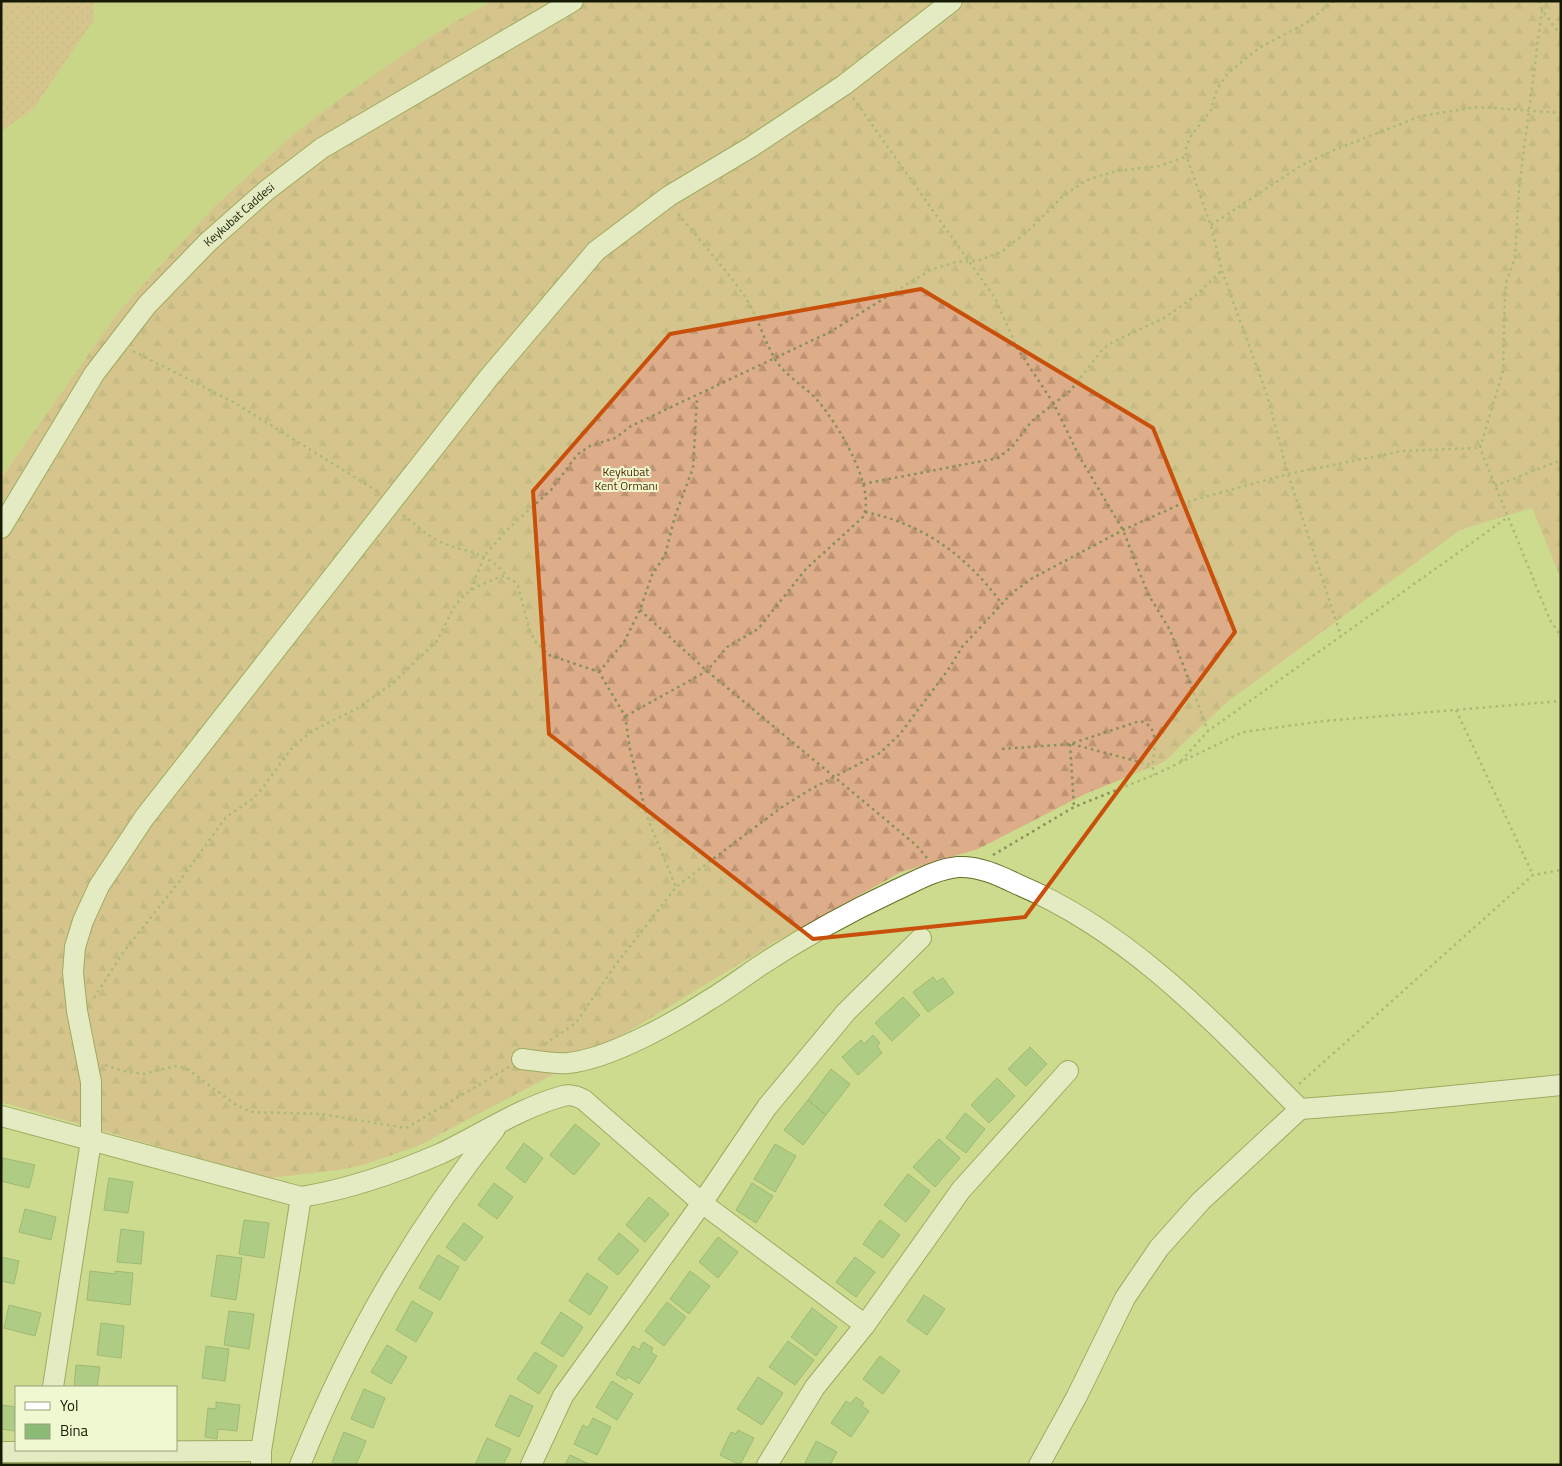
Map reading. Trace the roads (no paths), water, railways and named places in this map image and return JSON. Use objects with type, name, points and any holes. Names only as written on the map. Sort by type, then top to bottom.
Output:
[{"type":"street","name":"Keykubat Caddesi","points":[[1,528],[70,410],[118,343],[147,306],[208,242],[294,169],[322,148],[573,1]]},
{"type":"street","points":[[53,1386],[91,1141],[91,1082],[79,1022],[73,973],[75,947],[90,903],[110,866],[144,818],[490,376],[596,251],[665,199],[751,147],[844,85],[952,1]]},
{"type":"street","points":[[522,1059],[558,1063],[575,1062],[632,1042],[687,1015],[774,957],[842,917],[940,872],[959,867],[994,874],[1028,888],[1083,918],[1120,942],[1175,987],[1293,1102],[1391,1102],[1561,1085]]},
{"type":"street","points":[[531,1465],[563,1396],[702,1203],[767,1107],[840,1019],[921,938]]},
{"type":"street","points":[[767,1465],[815,1387],[865,1324],[961,1190],[1068,1071]]},
{"type":"street","points":[[1,1116],[301,1197],[340,1190],[376,1179],[442,1153],[501,1122],[562,1097],[580,1097],[702,1203],[865,1324]]},
{"type":"street","points":[[1039,1465],[1077,1396],[1120,1307],[1150,1260],[1201,1201],[1293,1102]]},
{"type":"street","points":[[300,1465],[345,1363],[395,1271],[445,1194],[501,1122]]},
{"type":"street","points":[[1,1452],[44,1455],[261,1458],[301,1197]]},
{"type":"park label","name":"Keykubat Kent Ormanı","points":[[626,479]]}]
